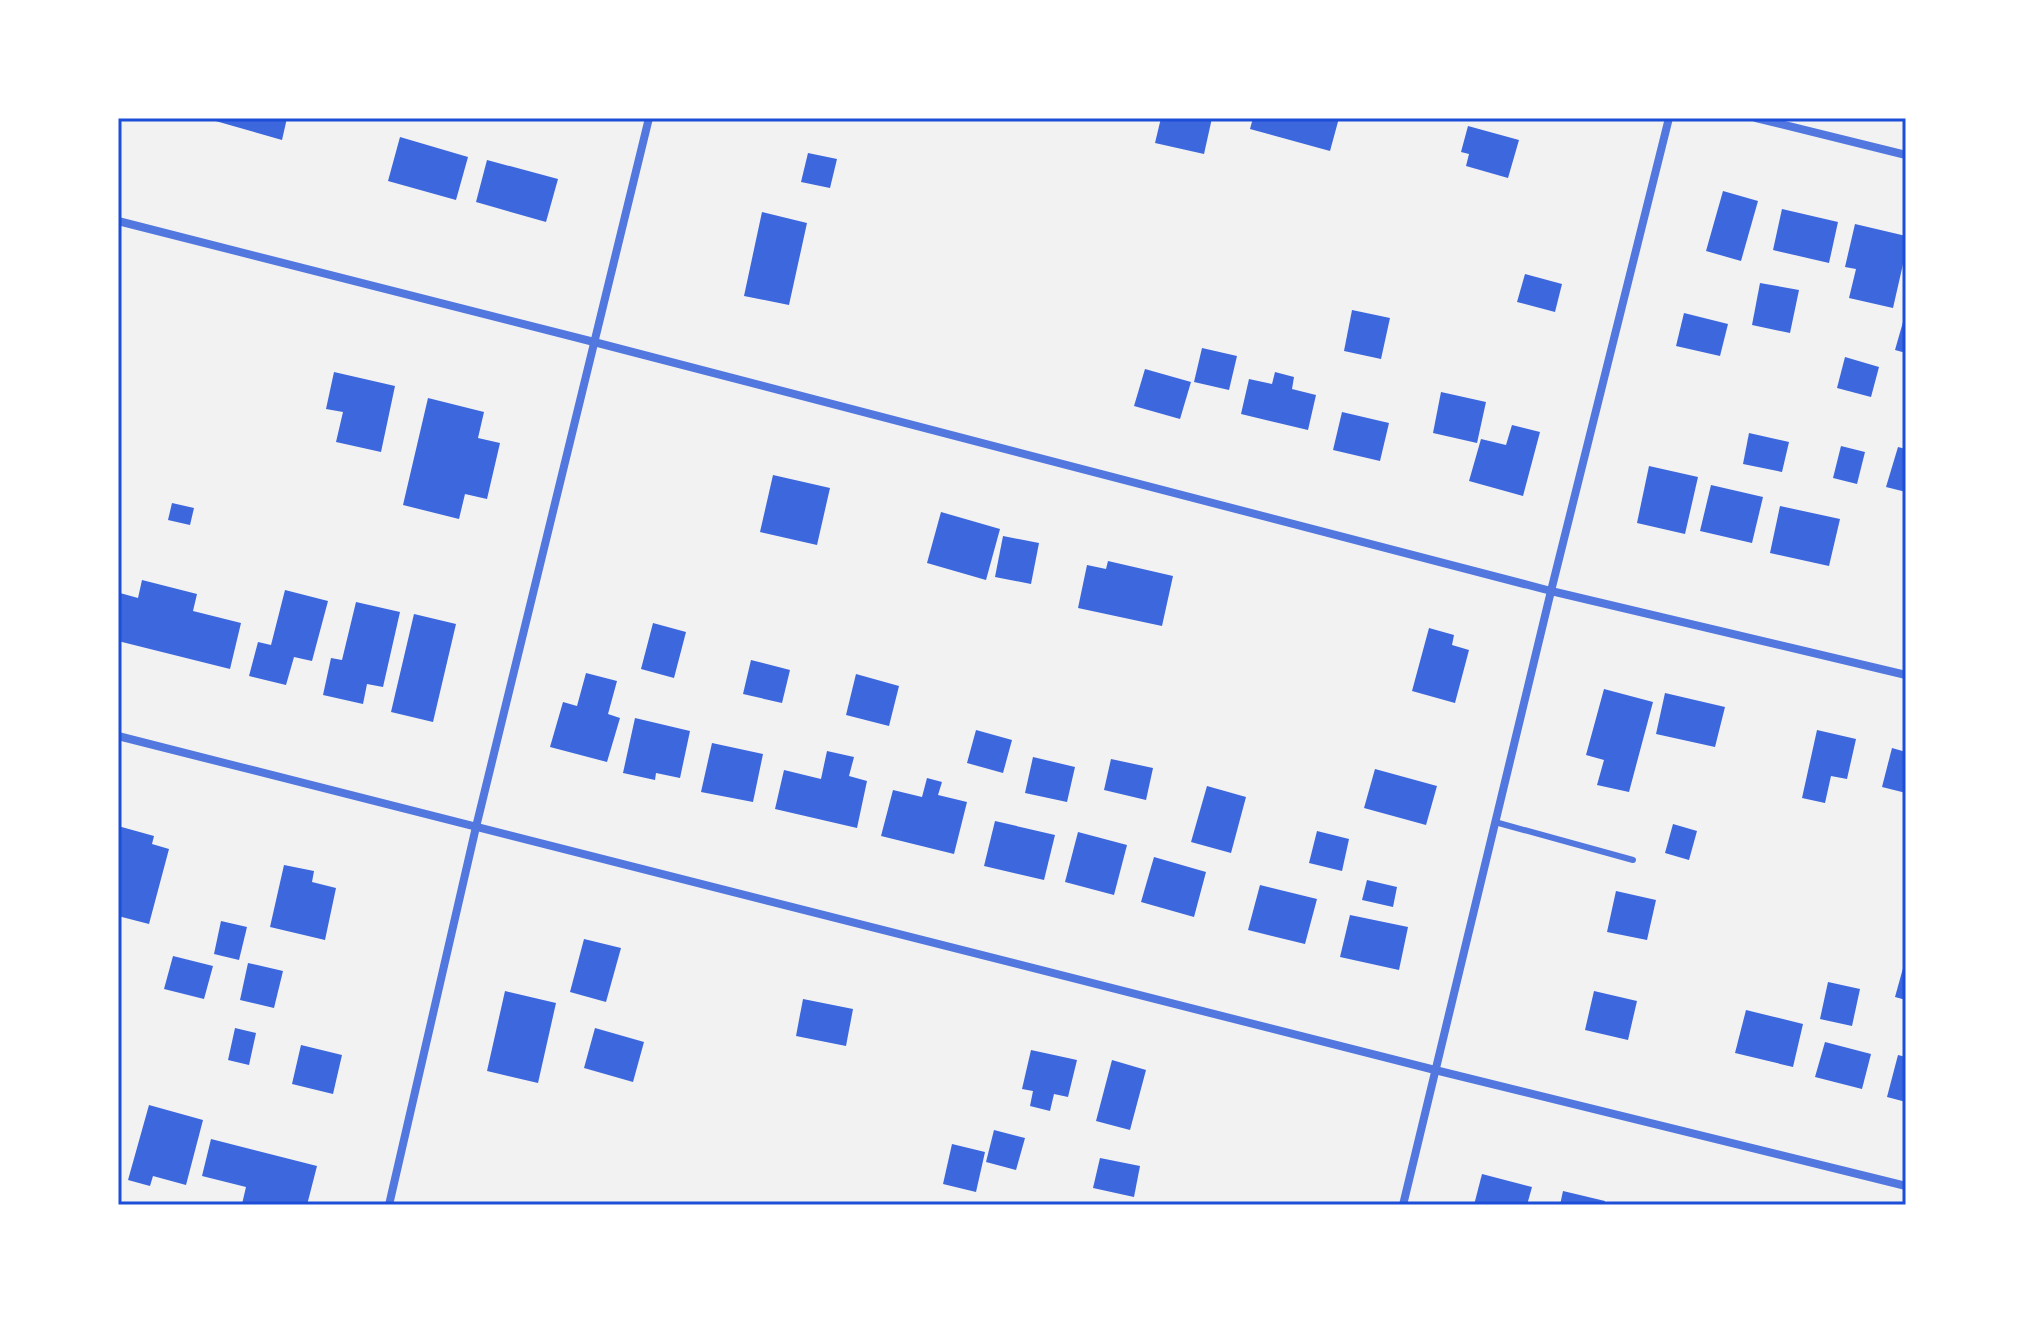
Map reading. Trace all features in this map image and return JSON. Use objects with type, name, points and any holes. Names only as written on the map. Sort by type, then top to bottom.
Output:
[{"type":"street","points":[[389,1205],[476,827],[649,118]]},
{"type":"street","points":[[1403,1205],[1669,118]]},
{"type":"street","points":[[1756,118],[1906,155]]},
{"type":"street","points":[[118,221],[1551,591],[1906,675]]},
{"type":"street","points":[[118,736],[1435,1070],[1906,1186]]},
{"type":"lane","points":[[1495,822],[1633,860]]},
{"type":"building","points":[[205,118],[287,118],[282,140]]},
{"type":"building","points":[[1161,118],[1212,118],[1204,154],[1155,143]]},
{"type":"building","points":[[1253,118],[1339,118],[1330,151],[1250,129]]},
{"type":"building","points":[[1468,126],[1519,140],[1508,178],[1466,166],[1469,154],[1461,152]]},
{"type":"building","points":[[400,137],[468,157],[456,200],[388,181]]},
{"type":"building","points":[[808,153],[837,159],[830,188],[801,182]]},
{"type":"building","points":[[487,160],[558,179],[546,222],[476,202]]},
{"type":"building","points":[[1723,191],[1758,201],[1741,261],[1706,251]]},
{"type":"building","points":[[1782,209],[1838,222],[1829,263],[1773,250]]},
{"type":"building","points":[[762,212],[807,223],[789,305],[744,296]]},
{"type":"building","points":[[1855,224],[1906,236],[1906,251],[1893,308],[1849,298],[1856,269],[1845,267]]},
{"type":"building","points":[[1525,274],[1562,284],[1555,312],[1517,302]]},
{"type":"building","points":[[1760,283],[1799,290],[1790,333],[1752,325]]},
{"type":"building","points":[[1352,310],[1390,318],[1381,359],[1344,351]]},
{"type":"building","points":[[1684,313],[1728,324],[1720,356],[1676,346]]},
{"type":"building","points":[[1906,316],[1906,353],[1895,350]]},
{"type":"building","points":[[1202,348],[1237,356],[1229,390],[1194,382]]},
{"type":"building","points":[[1845,357],[1879,367],[1871,397],[1837,388]]},
{"type":"building","points":[[1145,369],[1191,382],[1180,419],[1134,406]]},
{"type":"building","points":[[334,372],[395,386],[381,452],[336,442],[343,412],[326,409]]},
{"type":"building","points":[[1275,372],[1294,377],[1292,389],[1316,395],[1308,430],[1241,414],[1249,379],[1272,384]]},
{"type":"building","points":[[1441,392],[1486,402],[1477,443],[1433,433]]},
{"type":"building","points":[[428,398],[484,412],[478,438],[500,443],[487,499],[465,494],[459,519],[403,505]]},
{"type":"building","points":[[1342,412],[1389,423],[1380,461],[1333,450]]},
{"type":"building","points":[[1512,425],[1540,432],[1523,496],[1469,481],[1481,439],[1506,445]]},
{"type":"building","points":[[1749,433],[1789,442],[1782,472],[1743,464]]},
{"type":"building","points":[[1841,446],[1865,452],[1857,484],[1833,478]]},
{"type":"building","points":[[1898,447],[1906,449],[1906,492],[1886,487]]},
{"type":"building","points":[[1649,466],[1698,477],[1685,534],[1637,523]]},
{"type":"building","points":[[773,475],[830,488],[817,545],[760,532]]},
{"type":"building","points":[[1711,485],[1763,497],[1752,543],[1700,531]]},
{"type":"building","points":[[172,503],[194,508],[190,525],[168,520]]},
{"type":"building","points":[[1780,506],[1840,519],[1829,566],[1770,553]]},
{"type":"building","points":[[941,512],[1000,529],[986,580],[927,563]]},
{"type":"building","points":[[1003,536],[1039,543],[1031,584],[995,577]]},
{"type":"building","points":[[1108,561],[1173,576],[1162,626],[1078,608],[1087,565],[1106,569]]},
{"type":"building","points":[[142,580],[197,594],[193,611],[241,623],[230,669],[118,641],[120,593],[138,598]]},
{"type":"building","points":[[285,590],[328,601],[312,661],[294,657],[286,685],[249,676],[258,642],[271,645]]},
{"type":"building","points":[[356,602],[400,612],[383,687],[367,684],[363,704],[323,695],[331,658],[342,660]]},
{"type":"building","points":[[414,614],[456,624],[433,722],[391,712]]},
{"type":"building","points":[[653,623],[686,632],[674,678],[641,669]]},
{"type":"building","points":[[1429,628],[1454,635],[1452,645],[1469,650],[1455,703],[1412,691]]},
{"type":"building","points":[[751,660],[790,670],[782,703],[743,694]]},
{"type":"building","points":[[586,673],[617,681],[608,714],[620,718],[607,762],[550,747],[563,702],[577,706]]},
{"type":"building","points":[[856,674],[899,686],[889,726],[846,715]]},
{"type":"building","points":[[1604,689],[1653,702],[1629,792],[1597,785],[1604,760],[1586,755]]},
{"type":"building","points":[[1665,693],[1725,707],[1715,747],[1656,734]]},
{"type":"building","points":[[635,718],[690,731],[680,778],[656,773],[655,780],[623,773]]},
{"type":"building","points":[[976,730],[1012,740],[1003,773],[967,763]]},
{"type":"building","points":[[1817,730],[1856,739],[1847,779],[1831,776],[1825,803],[1802,798]]},
{"type":"building","points":[[712,743],[763,754],[753,802],[701,792]]},
{"type":"building","points":[[1892,748],[1906,752],[1906,793],[1882,787]]},
{"type":"building","points":[[827,751],[854,757],[849,776],[867,781],[857,828],[775,809],[784,770],[821,779]]},
{"type":"building","points":[[1033,757],[1075,767],[1067,802],[1025,793]]},
{"type":"building","points":[[1111,759],[1153,768],[1146,800],[1104,790]]},
{"type":"building","points":[[1375,769],[1437,786],[1426,825],[1364,808]]},
{"type":"building","points":[[927,778],[942,782],[938,795],[967,802],[954,854],[881,836],[893,790],[922,797]]},
{"type":"building","points":[[1207,786],[1246,797],[1231,853],[1191,842]]},
{"type":"building","points":[[995,821],[1055,835],[1044,880],[984,866]]},
{"type":"building","points":[[1673,824],[1697,831],[1689,860],[1665,853]]},
{"type":"building","points":[[118,826],[154,836],[152,844],[169,849],[149,924],[118,916]]},
{"type":"building","points":[[1317,831],[1349,839],[1342,871],[1309,863]]},
{"type":"building","points":[[1078,832],[1127,845],[1114,895],[1065,882]]},
{"type":"building","points":[[1154,857],[1206,872],[1194,917],[1141,902]]},
{"type":"building","points":[[284,865],[314,871],[312,882],[336,888],[325,940],[270,927]]},
{"type":"building","points":[[1367,880],[1397,887],[1393,907],[1362,900]]},
{"type":"building","points":[[1260,885],[1317,899],[1305,944],[1248,930]]},
{"type":"building","points":[[1616,891],[1656,900],[1647,940],[1607,932]]},
{"type":"building","points":[[1350,915],[1408,927],[1399,970],[1340,957]]},
{"type":"building","points":[[221,921],[247,927],[239,960],[214,954]]},
{"type":"building","points":[[584,939],[621,948],[606,1002],[570,992]]},
{"type":"building","points":[[173,956],[213,966],[204,999],[164,989]]},
{"type":"building","points":[[1906,961],[1906,1000],[1895,997]]},
{"type":"building","points":[[248,963],[283,971],[274,1008],[240,1000]]},
{"type":"building","points":[[1828,982],[1860,989],[1852,1026],[1820,1019]]},
{"type":"building","points":[[505,991],[556,1003],[538,1083],[487,1071]]},
{"type":"building","points":[[1594,991],[1637,1001],[1628,1040],[1585,1030]]},
{"type":"building","points":[[803,999],[853,1009],[846,1046],[796,1036]]},
{"type":"building","points":[[1746,1010],[1803,1024],[1793,1067],[1735,1053]]},
{"type":"building","points":[[235,1028],[256,1033],[249,1065],[228,1060]]},
{"type":"building","points":[[595,1028],[644,1042],[633,1082],[584,1068]]},
{"type":"building","points":[[1825,1042],[1871,1054],[1862,1089],[1815,1077]]},
{"type":"building","points":[[301,1045],[342,1055],[333,1094],[292,1084]]},
{"type":"building","points":[[1031,1050],[1077,1060],[1068,1097],[1054,1094],[1050,1111],[1030,1106],[1033,1091],[1022,1089]]},
{"type":"building","points":[[1898,1055],[1906,1057],[1906,1102],[1887,1097]]},
{"type":"building","points":[[1112,1060],[1146,1070],[1130,1130],[1096,1121]]},
{"type":"building","points":[[149,1105],[203,1120],[186,1185],[153,1176],[150,1186],[128,1180]]},
{"type":"building","points":[[994,1130],[1025,1138],[1016,1170],[986,1162]]},
{"type":"building","points":[[211,1139],[317,1166],[307,1205],[242,1204],[246,1187],[202,1176]]},
{"type":"building","points":[[952,1144],[985,1152],[976,1192],[943,1184]]},
{"type":"building","points":[[1100,1158],[1140,1166],[1134,1197],[1093,1188]]},
{"type":"building","points":[[1482,1174],[1532,1187],[1527,1205],[1474,1205]]},
{"type":"building","points":[[1563,1191],[1605,1201],[1604,1205],[1560,1205]]}]
